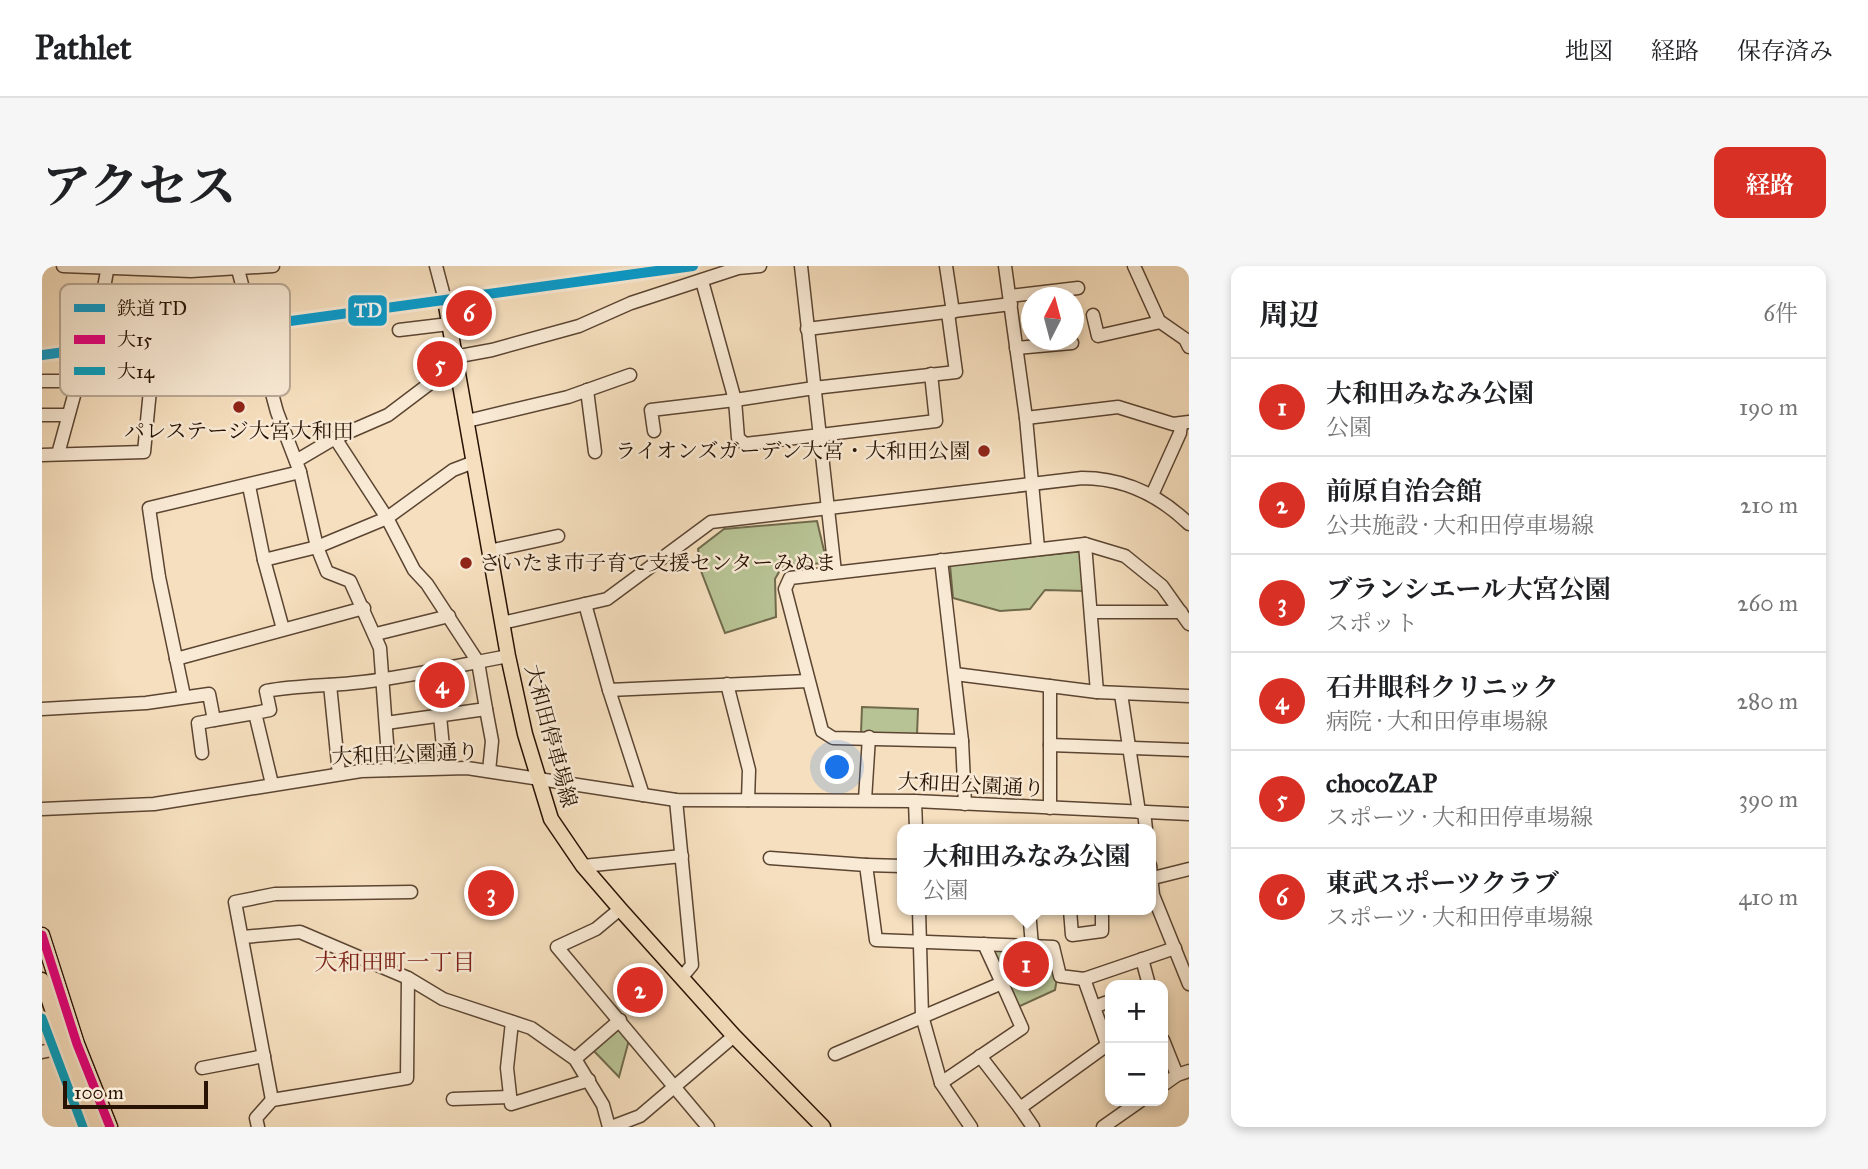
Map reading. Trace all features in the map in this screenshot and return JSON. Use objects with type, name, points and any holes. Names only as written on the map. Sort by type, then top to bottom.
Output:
[{"type":"main road","name":"大和田停車場線","points":[[444,300],[508,656],[537,780],[551,820],[583,866],[620,909],[734,1036],[823,1127]]},
{"type":"main road","points":[[42,935],[77,1044],[110,1127]]},
{"type":"main road","points":[[42,980],[96,1127]]},
{"type":"street","points":[[63,266],[191,271],[273,266]]},
{"type":"street","points":[[436,266],[444,300]]},
{"type":"street","points":[[184,696],[159,577],[149,508],[249,486],[298,467],[335,438],[388,415],[455,362],[579,326],[631,303],[738,268],[760,266]]},
{"type":"street","points":[[801,266],[835,572]]},
{"type":"street","points":[[654,431],[651,410],[956,372],[946,266]]},
{"type":"street","points":[[1005,266],[1026,418],[1038,548]]},
{"type":"street","points":[[1134,266],[1159,321],[1185,339],[1189,347]]},
{"type":"street","points":[[702,281],[735,400],[738,438],[745,444],[936,421],[931,374]]},
{"type":"street","points":[[807,329],[950,312],[1021,298]]},
{"type":"street","points":[[1093,315],[1098,336],[1159,321]]},
{"type":"street","points":[[399,330],[449,324]]},
{"type":"street","points":[[1016,348],[1021,348]]},
{"type":"street","points":[[467,421],[568,397],[630,375]]},
{"type":"street","points":[[42,382],[60,382]]},
{"type":"street","points":[[587,390],[595,452]]},
{"type":"street","points":[[58,454],[74,396]]},
{"type":"street","points":[[42,455],[144,452],[149,396]]},
{"type":"street","points":[[272,396],[298,467],[317,547],[327,572],[350,581],[376,634],[383,679],[389,770]]},
{"type":"street","points":[[1026,418],[1118,407],[1185,429],[1152,495]]},
{"type":"street","points":[[42,415],[68,415]]},
{"type":"street","points":[[335,438],[387,518],[414,570],[427,584],[478,662],[492,741],[489,771]]},
{"type":"street","points":[[264,560],[317,547],[387,518],[453,470],[474,463]]},
{"type":"street","points":[[502,623],[607,599],[711,522],[1031,483],[1100,478],[1119,482],[1152,495],[1189,524]]},
{"type":"street","points":[[249,486],[264,560],[283,629]]},
{"type":"street","points":[[489,551],[558,536]]},
{"type":"street","points":[[1085,544],[1097,692]]},
{"type":"street","points":[[961,741],[833,738],[822,731],[785,589],[790,578],[1085,544],[1125,556],[1162,586],[1189,624]]},
{"type":"street","points":[[941,560],[955,674],[965,804]]},
{"type":"street","points":[[585,604],[643,795]]},
{"type":"street","points":[[176,659],[364,608]]},
{"type":"street","points":[[1091,612],[1181,612]]},
{"type":"street","points":[[376,634],[449,616]]},
{"type":"street","points":[[202,753],[198,723],[270,710],[266,691],[383,679],[508,656]]},
{"type":"street","points":[[955,674],[1097,692],[1189,696]]},
{"type":"street","points":[[609,690],[808,681]]},
{"type":"street","points":[[727,684],[749,771],[748,800]]},
{"type":"street","points":[[330,685],[339,774]]},
{"type":"street","points":[[1050,686],[1050,808]]},
{"type":"street","points":[[42,709],[108,706],[209,694],[214,720]]},
{"type":"street","points":[[1121,694],[1128,748],[1145,824]]},
{"type":"street","points":[[386,723],[486,709]]},
{"type":"street","points":[[255,713],[272,784]]},
{"type":"street","points":[[440,716],[445,768]]},
{"type":"street","points":[[866,800],[869,737]]},
{"type":"street","points":[[1050,745],[1189,750]]},
{"type":"street","name":"大和田公園通り","points":[[42,809],[154,804],[339,774],[445,768],[489,771],[676,800],[915,801],[1189,814]]},
{"type":"street","points":[[676,800],[692,965],[682,977]]},
{"type":"street","points":[[915,801],[916,824]]},
{"type":"street","points":[[583,866],[682,856]]},
{"type":"street","points":[[770,858],[897,866]]},
{"type":"street","points":[[866,865],[876,940],[1053,947],[1060,976],[1084,979],[1175,948]]},
{"type":"street","points":[[1156,872],[1189,869]]},
{"type":"street","points":[[271,1100],[235,902],[275,894],[411,892]]},
{"type":"street","points":[[1156,904],[1189,984]]},
{"type":"street","points":[[620,909],[596,929],[557,947],[708,1127]]},
{"type":"street","points":[[919,915],[922,1016],[941,1083],[971,1127]]},
{"type":"street","points":[[1029,915],[1032,946]]},
{"type":"street","points":[[1070,915],[1072,935],[1102,931],[1102,915]]},
{"type":"street","points":[[243,937],[300,932],[408,978],[443,999],[531,1028],[575,1059],[603,1105],[610,1127],[640,1116],[734,1036]]},
{"type":"street","points":[[941,1083],[1022,1028],[984,943]]},
{"type":"street","points":[[1142,959],[1148,980]]},
{"type":"street","points":[[258,1127],[256,1118],[271,1100],[407,1078],[408,978]]},
{"type":"street","points":[[1084,979],[1105,1033]]},
{"type":"street","points":[[835,1054],[1002,984]]},
{"type":"street","points":[[1094,1007],[1105,1003]]},
{"type":"street","points":[[575,1059],[620,1020]]},
{"type":"street","points":[[512,1022],[507,1068],[511,1104],[589,1080]]},
{"type":"street","points":[[1165,1043],[1183,1073]]},
{"type":"street","points":[[1020,1108],[1105,1046]]},
{"type":"street","points":[[42,1052],[65,1047]]},
{"type":"street","points":[[202,1068],[264,1056]]},
{"type":"street","points":[[980,1056],[1033,1127]]},
{"type":"street","points":[[453,1099],[509,1097]]},
{"type":"street","points":[[1103,1127],[1133,1106]]},
{"type":"green space","points":[[817,521],[827,563],[783,565],[775,579],[776,617],[725,633],[701,571],[698,549],[724,529]]},
{"type":"green space","points":[[1083,552],[1085,591],[1045,590],[1030,609],[1000,611],[953,598],[950,565]]},
{"type":"green space","points":[[862,707],[918,709],[917,735],[861,733]]},
{"type":"green space","points":[[1048,948],[1057,978],[1055,990],[1018,1007],[992,950]]},
{"type":"green space","points":[[617,1026],[629,1040],[619,1077],[591,1048]]},
{"type":"rail line","name":"TD","points":[[290,321],[693,266]]},
{"type":"rail line","name":"TD","points":[[42,355],[60,353]]},
{"type":"transit line","name":"大15","points":[[42,935],[77,1044],[110,1127]]},
{"type":"transit line","name":"大14","points":[[42,1018],[83,1127]]},
{"type":"place","name":"東武スポーツクラブ","points":[[469,313]]},
{"type":"place","name":"chocoZAP","points":[[440,364]]},
{"type":"place","name":"パレステージ大宮大和田","points":[[239,407]]},
{"type":"place","name":"ライオンズガーデン大宮・大和田公園","points":[[984,451]]},
{"type":"place","name":"さいたま市子育て支援センターみぬま","points":[[466,563]]},
{"type":"place","name":"石井眼科クリニック","points":[[442,685]]},
{"type":"place","name":"ブランシエール大宮公園","points":[[491,893]]},
{"type":"place","name":"大和田みなみ公園","points":[[1026,964]]},
{"type":"place","name":"前原自治会館","points":[[640,990]]},
{"type":"district","name":"大和田町一丁目","points":[[395,962]]}]
